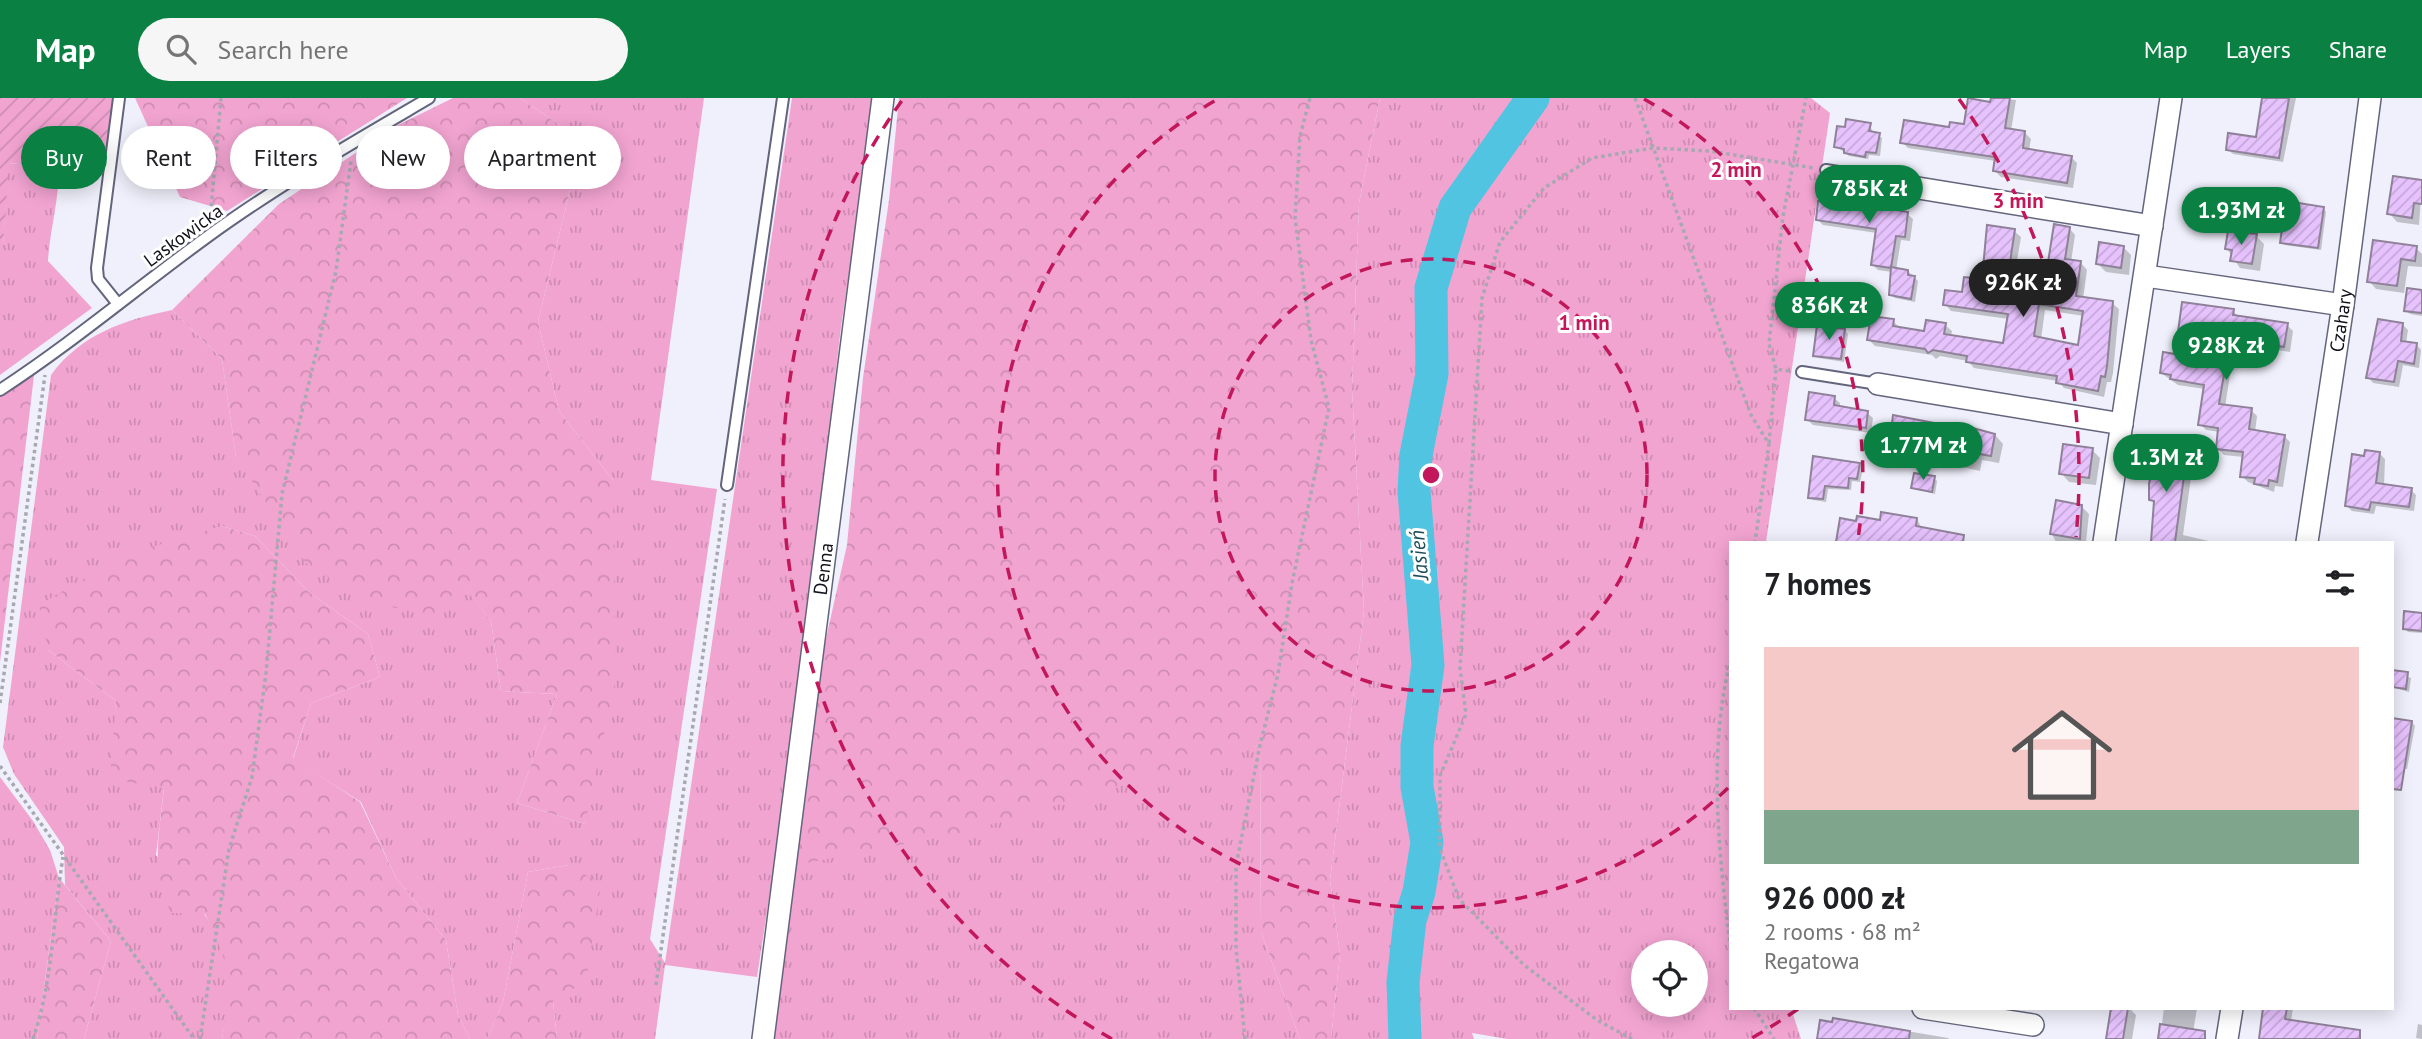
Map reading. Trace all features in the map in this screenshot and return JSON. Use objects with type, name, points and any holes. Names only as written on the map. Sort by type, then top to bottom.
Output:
[{"type":"street","name":"Denna","points":[[763,1039],[883,98]]},
{"type":"street","points":[[2104,541],[2171,98]]},
{"type":"street","name":"Czahary","points":[[2307,541],[2343,304],[2370,98]]},
{"type":"street","points":[[1912,187],[2152,226]]},
{"type":"street","points":[[2146,276],[2343,304]]},
{"type":"street","points":[[1878,384],[2122,424]]},
{"type":"street","points":[[1937,1010],[2033,1024]]},
{"type":"street","points":[[2227,1039],[2232,1010]]},
{"type":"lane","points":[[118,304],[98,279],[97,268],[119,98]]},
{"type":"lane","name":"Laskowicka","points":[[0,390],[47,359],[209,236],[354,142],[429,98]]},
{"type":"lane","points":[[727,485],[783,98]]},
{"type":"lane","points":[[1826,170],[1912,187]]},
{"type":"lane","points":[[1802,372],[1878,384]]},
{"type":"path","points":[[209,236],[220,98]]},
{"type":"path","points":[[1245,1039],[1236,948],[1236,866],[1260,745],[1278,674],[1292,583],[1329,408],[1311,340],[1295,218],[1300,136],[1310,98]]},
{"type":"path","points":[[1635,98],[1751,415],[1769,444]]},
{"type":"path","points":[[1755,541],[1776,369],[1769,344],[1783,216],[1806,98]]},
{"type":"path","points":[[200,1039],[229,849],[252,776],[266,673],[282,494],[336,271],[354,142]]},
{"type":"path","points":[[1632,1039],[1597,1020],[1524,965],[1459,900],[1440,849],[1440,776],[1466,714],[1460,668],[1474,397],[1482,298],[1500,242],[1544,188],[1592,158],[1653,148],[1710,151],[1826,170]]},
{"type":"path","points":[[0,702],[47,359]]},
{"type":"path","points":[[1776,369],[1802,372]]},
{"type":"path","points":[[656,985],[727,485]]},
{"type":"path","points":[[1729,667],[1722,693],[1717,758],[1729,923]]},
{"type":"path","points":[[0,766],[194,1039]]},
{"type":"path","points":[[33,1039],[45,1004],[50,941],[63,857]]},
{"type":"path","points":[[1755,1010],[1774,1039]]},
{"type":"green space","points":[[0,98],[118,98],[107,143],[107,126],[21,126],[21,164],[9,163],[3,246],[0,245]]},
{"type":"green space","points":[[135,98],[407,98],[362,126],[356,126],[356,130],[342,139],[342,126],[230,126],[230,189],[262,189],[227,211],[180,197],[176,189],[216,189],[216,126],[148,126]]},
{"type":"green space","points":[[453,98],[520,98],[561,126],[464,126],[464,189],[570,189],[538,322],[559,411],[613,480],[615,682],[585,824],[517,803],[557,694],[501,691],[491,621],[459,581],[441,616],[369,603],[306,563],[236,457],[222,359],[172,310],[279,204],[302,189],[342,189],[342,162],[356,153],[356,189],[450,189],[450,126],[396,126]]},
{"type":"green space","points":[[520,98],[704,98],[651,480],[717,489],[650,939],[665,963],[792,98],[875,98],[841,327],[791,754],[757,977],[665,965],[655,1039],[557,1039],[553,1001],[569,865],[528,872],[503,1002],[487,1039],[470,1039],[458,1015],[446,940],[396,878],[361,802],[293,759],[311,703],[380,677],[368,634],[310,593],[255,536],[222,526],[48,650],[116,701],[115,726],[164,788],[156,855],[193,899],[215,931],[228,967],[230,985],[222,1039],[84,1039],[111,941],[65,885],[64,847],[14,774],[3,747],[51,375],[76,349],[121,324],[172,310],[222,359],[236,457],[459,580],[491,621],[501,691],[557,694],[517,803],[585,824],[613,480],[559,411],[538,322],[570,189],[621,189],[621,126],[561,126]]},
{"type":"green space","points":[[899,98],[1380,98],[1359,203],[1352,390],[1364,611],[1330,880],[1340,954],[1331,1039],[1300,1039],[1261,932],[1260,745],[966,832],[786,867],[802,745],[847,545],[863,378],[889,200]]},
{"type":"green space","points":[[1380,98],[1811,98],[1830,113],[1766,541],[1729,541],[1729,1010],[1792,1010],[1801,1039],[1507,1039],[1472,1033],[1474,1039],[1331,1039],[1340,954],[1330,880],[1364,611],[1352,390],[1359,203]]},
{"type":"green space","points":[[8,163],[21,164],[21,189],[58,189],[48,261],[92,308],[0,375],[0,245],[3,245]]},
{"type":"green space","points":[[35,367],[0,662],[0,390]]},
{"type":"green space","points":[[222,526],[255,536],[310,593],[368,634],[380,677],[311,703],[293,758],[360,802],[396,878],[446,940],[458,1015],[470,1039],[222,1039],[228,987],[225,962],[220,949],[205,914],[171,913],[160,880],[158,837],[164,788],[110,779],[116,701],[48,650],[39,605],[125,555]]},
{"type":"green space","points":[[1260,745],[1261,932],[1300,1039],[765,1039],[786,867]]},
{"type":"green space","points":[[0,777],[33,821],[50,850],[59,878],[37,1039],[0,1039]]},
{"type":"green space","points":[[569,865],[601,884],[586,981],[553,1001],[557,1039],[487,1039],[503,1002],[528,872]]},
{"type":"green space","points":[[59,878],[111,941],[84,1039],[37,1039]]},
{"type":"building","points":[[1968,98],[1990,102],[1991,98],[2010,98],[2005,128],[2025,131],[2023,148],[2072,156],[2067,183],[1993,171],[1995,157],[1900,143],[1904,120],[1949,127],[1950,122],[1964,124]]},
{"type":"building","points":[[2262,98],[2289,98],[2279,158],[2226,150],[2228,133],[2256,137]]},
{"type":"building","points":[[1846,119],[1871,123],[1869,131],[1880,133],[1876,153],[1866,152],[1865,157],[1844,153],[1844,149],[1834,147],[1837,126],[1845,127]]},
{"type":"building","points":[[2393,176],[2422,180],[2422,204],[2414,203],[2412,218],[2387,214]]},
{"type":"building","points":[[1839,200],[1908,212],[1905,237],[1896,236],[1891,268],[1871,265],[1876,229],[1816,220],[1818,201],[1839,204]]},
{"type":"building","points":[[2286,201],[2324,207],[2318,248],[2280,243]]},
{"type":"building","points":[[2054,224],[2070,227],[2065,259],[2081,261],[2076,296],[2113,301],[2107,366],[2105,377],[2101,376],[2098,391],[2056,383],[2057,376],[1966,362],[1967,356],[1933,350],[1928,353],[1925,349],[1867,340],[1871,316],[1894,319],[1893,326],[1924,331],[1926,320],[1946,323],[1944,334],[2003,343],[2008,314],[1943,305],[1945,290],[1962,292],[1964,277],[1982,279],[1987,225],[2015,229],[2007,282],[2044,288]],"holes":[[[2039,304],[2083,311],[2078,345],[2034,336]]]},
{"type":"building","points":[[2228,231],[2257,234],[2252,264],[2230,261],[2232,250],[2225,249]]},
{"type":"building","points":[[2373,240],[2417,246],[2415,261],[2401,259],[2397,286],[2367,282]]},
{"type":"building","points":[[2099,242],[2124,246],[2121,268],[2096,264]]},
{"type":"building","points":[[1891,267],[1908,270],[1908,275],[1915,276],[1911,299],[1889,295]]},
{"type":"building","points":[[2407,288],[2422,290],[2422,313],[2404,311]]},
{"type":"building","points":[[2182,302],[2234,309],[2233,315],[2288,323],[2284,347],[2230,338],[2219,404],[2252,408],[2249,429],[2285,435],[2277,482],[2269,480],[2268,486],[2254,484],[2255,478],[2240,477],[2243,452],[2216,449],[2218,428],[2198,425],[2204,385],[2170,379],[2171,375],[2160,373],[2163,352],[2175,354]]},
{"type":"building","points":[[2378,319],[2403,323],[2401,341],[2417,343],[2414,364],[2398,361],[2394,382],[2366,378]]},
{"type":"building","points":[[1817,325],[1845,329],[1841,359],[1813,356]]},
{"type":"building","points":[[1809,392],[1835,396],[1834,405],[1868,411],[1866,428],[1805,420]]},
{"type":"building","points":[[1893,415],[1955,427],[1955,423],[1995,434],[1991,456],[1974,453],[1972,463],[1939,457],[1941,447],[1890,439]]},
{"type":"building","points":[[2063,444],[2093,448],[2089,478],[2059,474]]},
{"type":"building","points":[[2156,449],[2187,454],[2175,541],[2151,541],[2154,501],[2149,500],[2149,484]]},
{"type":"building","points":[[2365,450],[2380,452],[2376,483],[2412,488],[2409,507],[2371,502],[2369,510],[2345,506],[2352,454],[2364,456]]},
{"type":"building","points":[[1813,456],[1860,463],[1857,479],[1849,478],[1848,488],[1825,486],[1823,499],[1808,498]]},
{"type":"building","points":[[1914,473],[1935,476],[1932,492],[1911,488]]},
{"type":"building","points":[[2056,500],[2082,505],[2080,539],[2050,534]]},
{"type":"building","points":[[1881,512],[1917,518],[1916,526],[1964,535],[1963,541],[1836,541],[1840,518],[1856,521],[1857,516],[1880,520]]},
{"type":"building","points":[[2404,611],[2422,613],[2422,631],[2403,629]]},
{"type":"building","points":[[2394,670],[2408,672],[2406,689],[2394,687]]},
{"type":"building","points":[[2394,718],[2412,721],[2401,790],[2394,789]]},
{"type":"building","points":[[2111,1010],[2128,1010],[2123,1039],[2106,1039]]},
{"type":"building","points":[[2263,1010],[2287,1010],[2285,1019],[2360,1030],[2360,1039],[2259,1039]]},
{"type":"building","points":[[1833,1018],[1910,1031],[1909,1039],[1817,1039],[1820,1020],[1832,1022]]},
{"type":"building","points":[[2160,1024],[2205,1031],[2205,1039],[2158,1039]]},
{"type":"waterway","name":"Jasień","points":[[1405,1039],[1403,982],[1410,920],[1419,892],[1427,842],[1417,787],[1417,746],[1428,665],[1414,491],[1416,455],[1432,374],[1431,288],[1455,208],[1533,98]]}]
